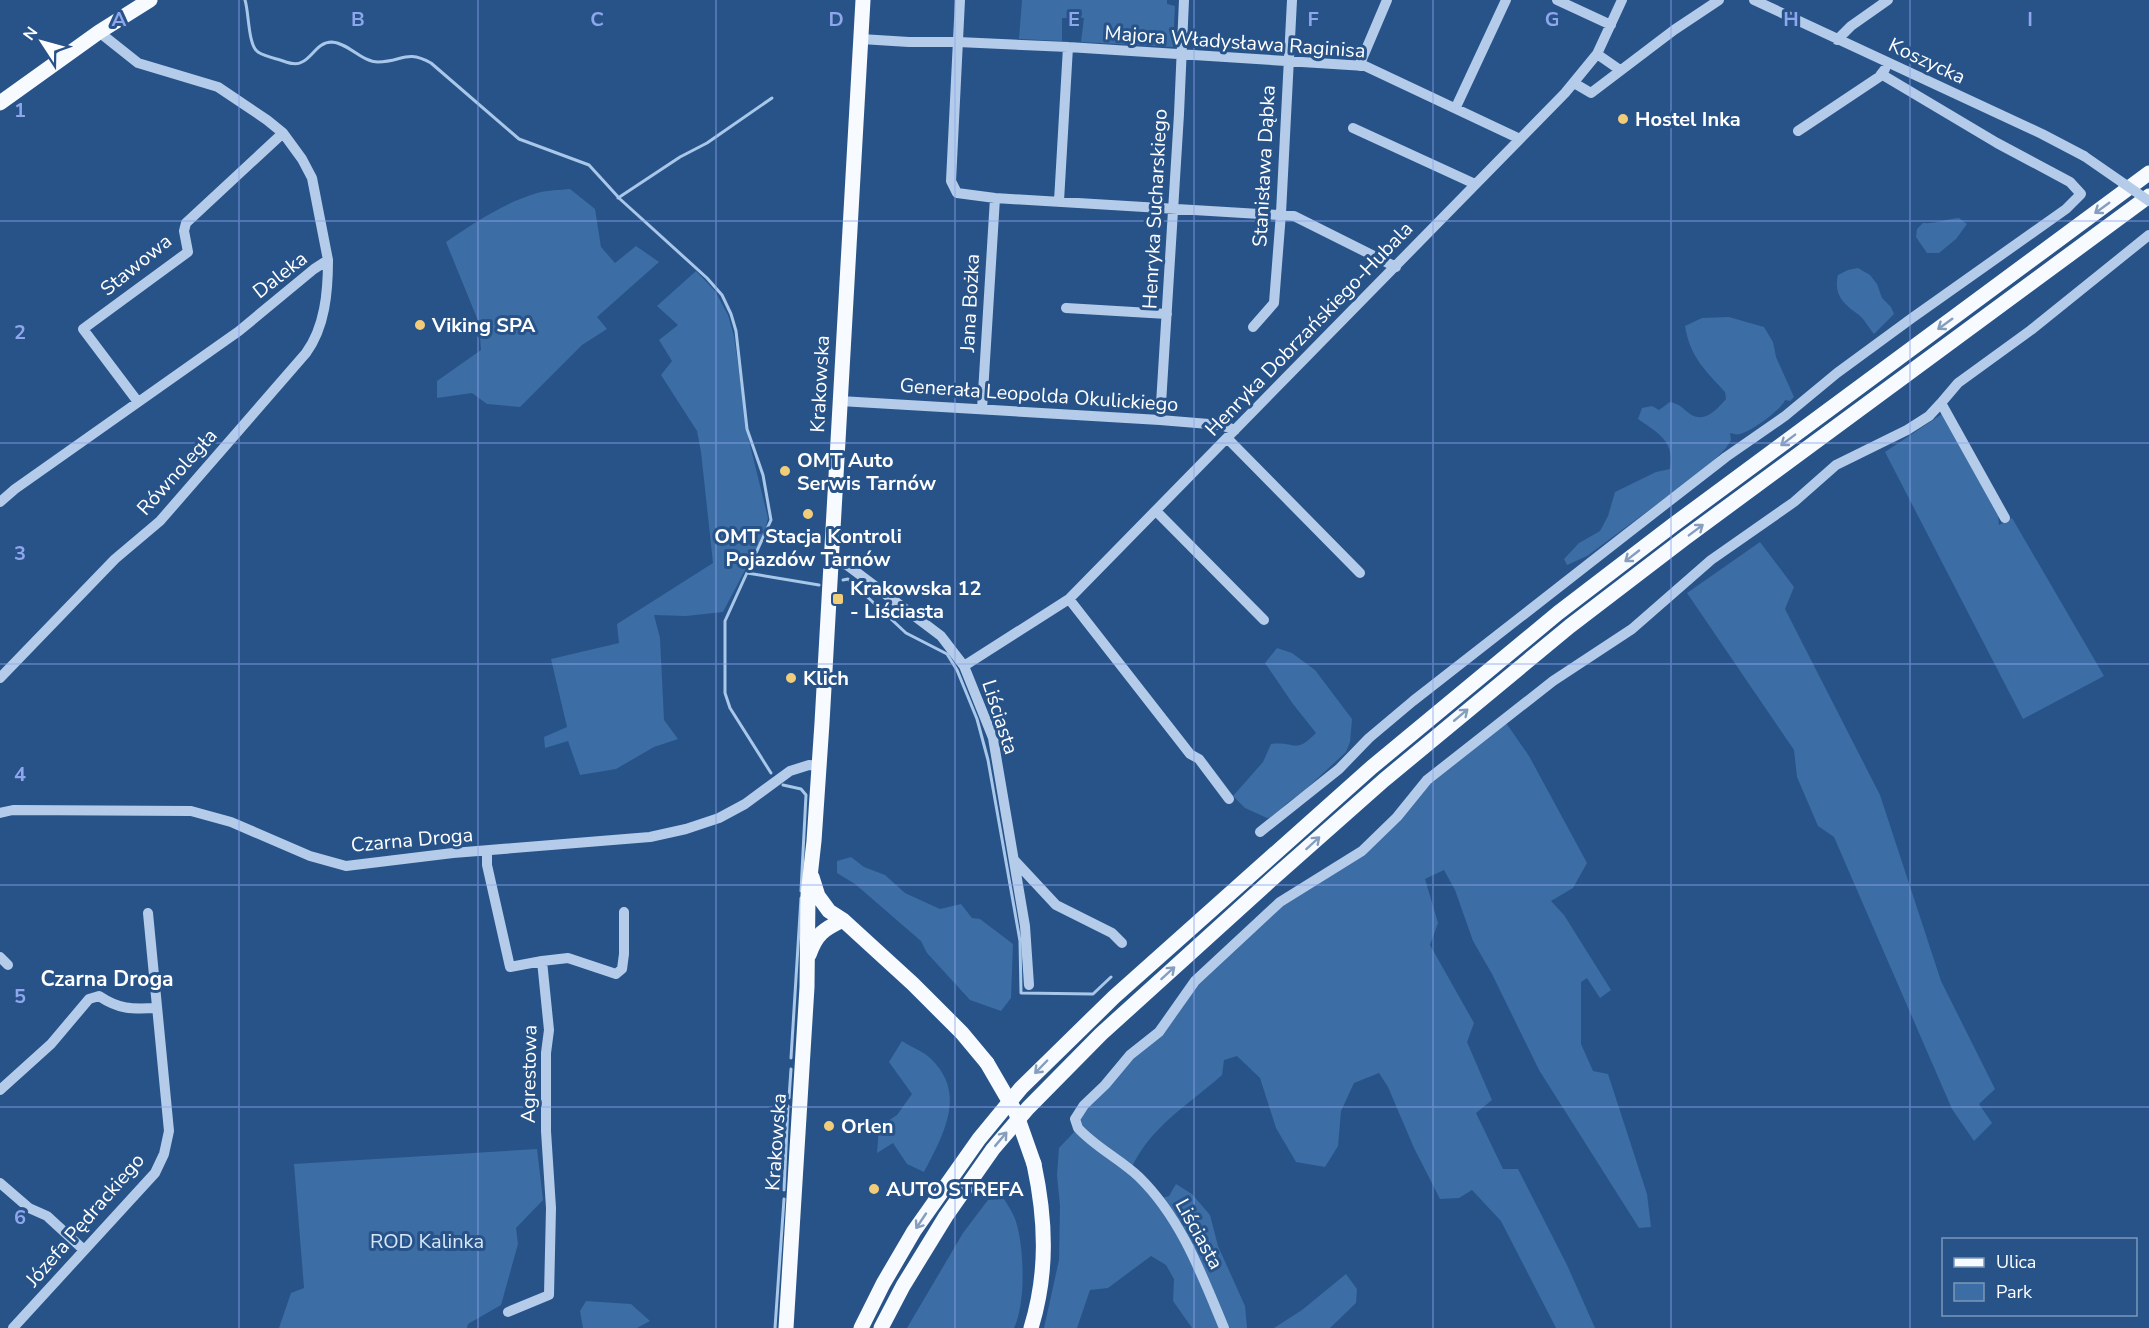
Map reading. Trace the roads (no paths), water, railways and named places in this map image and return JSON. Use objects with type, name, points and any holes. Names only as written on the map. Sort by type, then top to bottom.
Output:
[{"type":"main road","points":[[0,103],[99,32],[150,0]]},
{"type":"main road","name":"Krakowska","points":[[786,1328],[808,958],[808,895],[812,875],[819,766],[863,0]]},
{"type":"main road","points":[[861,1328],[914,1231],[979,1139],[1021,1088],[1114,997],[1372,767],[1558,613],[1673,525],[2149,173]]},
{"type":"main road","points":[[881,1328],[934,1233],[986,1158],[1028,1108],[1101,1034],[1271,880],[1384,780],[1570,626],[1694,531],[2149,198]]},
{"type":"main road","name":"Krakowska","points":[[814,841],[824,883],[843,920]]},
{"type":"main road","name":"Krakowska","points":[[812,875],[822,903],[829,911],[843,920]]},
{"type":"main road","points":[[807,941],[811,930],[821,922],[830,919],[843,920],[962,1033],[987,1063],[1016,1113],[1034,1164],[1042,1205],[1044,1245],[1040,1290],[1031,1328]]},
{"type":"main road","name":"Krakowska","points":[[808,958],[813,941],[821,933],[843,920]]},
{"type":"street","points":[[960,0],[951,182],[957,193],[995,198],[1281,213],[1294,216],[1396,267]]},
{"type":"street","name":"Henryka Sucharskiego","points":[[1160,420],[1184,0]]},
{"type":"street","name":"Stanisława Dąbka","points":[[1253,327],[1274,303],[1292,0]]},
{"type":"street","points":[[1359,66],[1387,0]]},
{"type":"street","points":[[1456,107],[1506,0]]},
{"type":"street","points":[[1557,0],[1611,25]]},
{"type":"street","name":"Henryka Dobrzańskiego-Hubala","points":[[964,666],[1069,599],[1156,511],[1574,83],[1597,54],[1622,0]]},
{"type":"street","points":[[1574,83],[1591,93],[1719,0]]},
{"type":"street","name":"Koszycka","points":[[1754,0],[2042,134],[2084,156],[2149,198]]},
{"type":"street","points":[[1837,40],[1851,26],[1888,0]]},
{"type":"street","name":"Daleka","points":[[0,502],[15,489],[239,331],[328,260],[312,178],[302,159],[283,133],[218,87],[138,63],[99,32]]},
{"type":"street","name":"Majora Władysława Raginisa","points":[[861,39],[1068,47],[1365,66],[1520,139]]},
{"type":"street","points":[[1059,201],[1068,47]]},
{"type":"street","points":[[1597,54],[1620,70]]},
{"type":"street","points":[[1798,131],[1881,74],[1887,63]]},
{"type":"street","points":[[1260,832],[1339,769],[1369,738],[1413,701],[1726,457],[1785,416],[1911,318],[2066,209],[2082,194],[2070,182],[1997,143],[1881,74]]},
{"type":"street","points":[[1353,128],[1475,184]]},
{"type":"street","name":"Stawowa","points":[[138,402],[83,329],[188,252],[184,231],[186,223],[283,133]]},
{"type":"street","name":"Jana Bożka","points":[[982,409],[995,198]]},
{"type":"street","points":[[2005,518],[1941,403],[1958,383],[2031,330],[2149,235]]},
{"type":"street","name":"Równoległa","points":[[0,678],[115,560],[160,521],[306,354],[316,339],[328,288],[328,260]]},
{"type":"street","points":[[1066,308],[1167,314]]},
{"type":"street","name":"Generała Leopolda Okulickiego","points":[[840,401],[1221,425],[1231,434]]},
{"type":"street","name":"Liściasta","points":[[1224,1328],[1207,1285],[1176,1222],[1161,1201],[1139,1178],[1083,1135],[1078,1128],[1075,1119],[1084,1105],[1105,1085],[1130,1055],[1159,1032],[1195,981],[1280,902],[1362,851],[1397,817],[1427,780],[1553,681],[1632,628],[1711,560],[1794,502],[1836,465],[1907,430],[1929,416],[1941,403]]},
{"type":"street","points":[[1231,434],[1360,573]]},
{"type":"street","points":[[1156,511],[1264,620]]},
{"type":"street","name":"Liściasta","points":[[831,561],[847,565],[941,636],[964,666],[993,738],[1025,926],[1029,986]]},
{"type":"street","points":[[1069,599],[1190,754],[1199,759],[1229,798]]},
{"type":"street","name":"Czarna Droga","points":[[0,813],[13,810],[191,811],[231,822],[310,856],[346,866],[650,837],[686,830],[719,818],[745,804],[790,771],[809,765],[819,766]]},
{"type":"street","points":[[487,851],[487,865],[510,967],[568,958],[616,974],[622,969],[624,954],[624,912]]},
{"type":"street","points":[[1015,861],[1056,905],[1112,933],[1122,943]]},
{"type":"street","name":"Józefa Pędrackiego","points":[[13,1328],[155,1173],[164,1154],[169,1131],[148,914]]},
{"type":"street","name":"Agrestowa","points":[[508,1312],[549,1295],[550,1208],[546,1131],[546,1053],[549,1030],[542,961]]},
{"type":"street","points":[[0,1090],[51,1044],[89,999],[99,996],[112,1005],[126,1009],[157,1008]]},
{"type":"street","points":[[0,1183],[29,1208],[47,1216],[84,1250]]},
{"type":"waterway","points":[[245,0],[252,43],[258,52],[269,57],[297,64],[306,60],[323,44],[332,42],[372,61],[416,57],[431,63],[519,139],[589,165],[620,199],[707,278],[722,295],[736,331],[747,429],[763,475],[771,520],[725,621],[725,693],[730,708],[771,773]]},
{"type":"waterway","points":[[618,198],[680,157],[707,143],[772,98]]},
{"type":"waterway","points":[[747,573],[819,585]]},
{"type":"waterway","points":[[843,580],[848,579],[906,633],[947,654],[957,670],[977,719],[988,760],[1020,941],[1021,993],[1093,994],[1111,977]]},
{"type":"waterway","points":[[783,785],[801,789],[806,795],[801,891]]},
{"type":"waterway","points":[[791,1058],[801,898]]},
{"type":"waterway","points":[[789,1098],[791,1069]]},
{"type":"waterway","points":[[784,1190],[788,1106]]},
{"type":"waterway","points":[[775,1328],[784,1199]]},
{"type":"place","name":"Hostel Inka","points":[[1623,119]]},
{"type":"place","name":"Viking SPA","points":[[420,325]]},
{"type":"place","name":"OMT Auto Serwis Tarnów","points":[[785,471]]},
{"type":"place","name":"OMT Stacja Kontroli Pojazdów Tarnów","points":[[808,514]]},
{"type":"place","name":"Krakowska 12 - Liściasta","points":[[838,599]]},
{"type":"place","name":"Klich","points":[[791,678]]},
{"type":"place","name":"Orlen","points":[[829,1126]]},
{"type":"place","name":"AUTO STREFA","points":[[874,1189]]},
{"type":"district","name":"Czarna Droga","points":[[107,979]]},
{"type":"park label","name":"ROD Kalinka","points":[[427,1241]]}]
